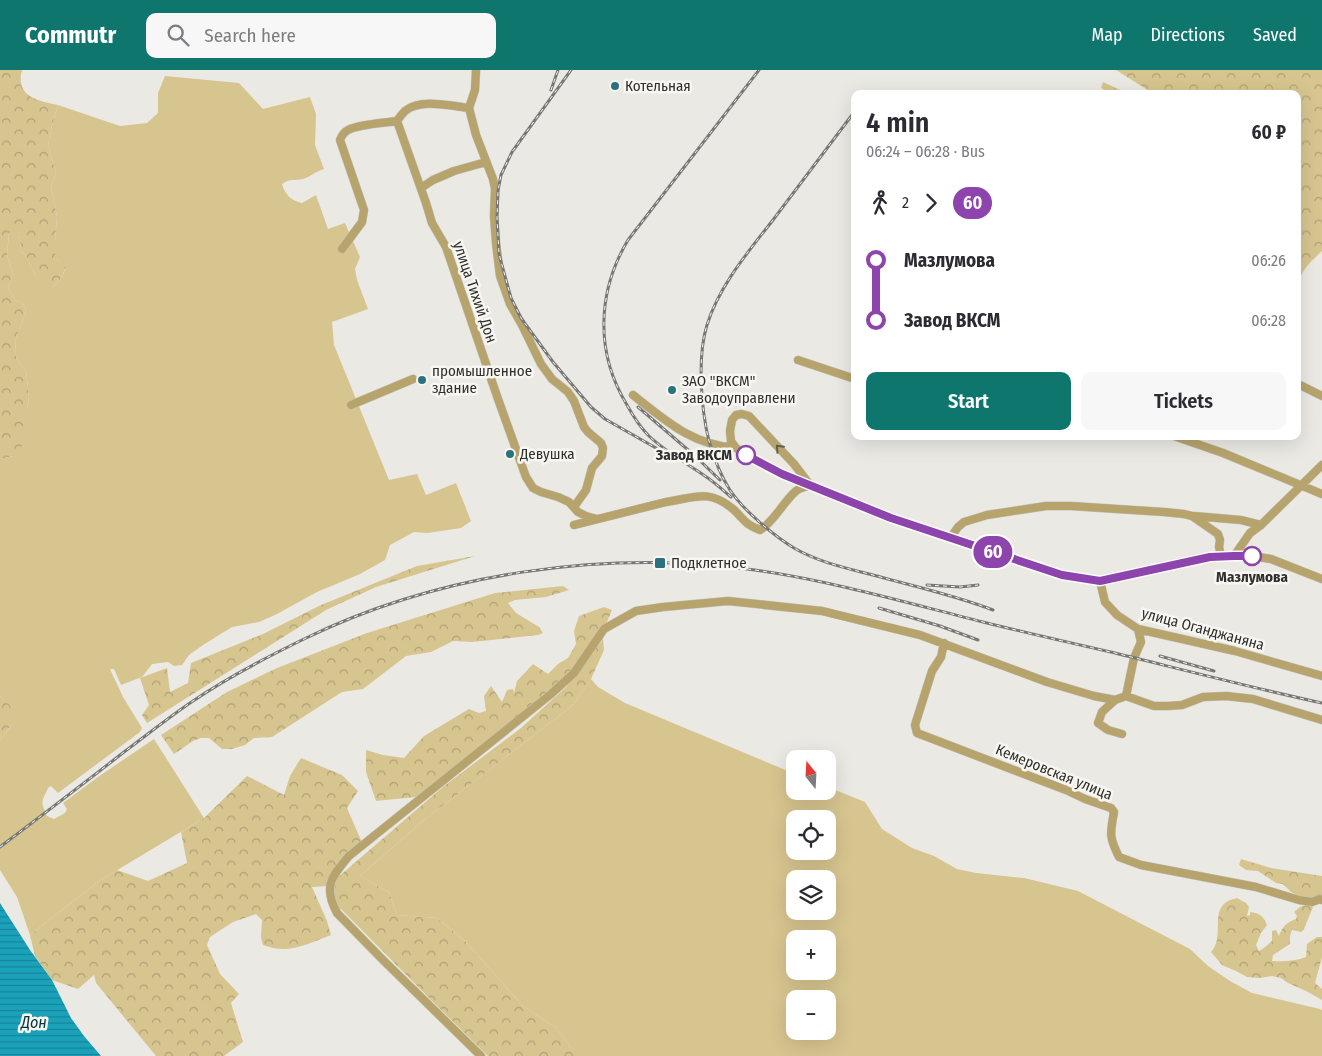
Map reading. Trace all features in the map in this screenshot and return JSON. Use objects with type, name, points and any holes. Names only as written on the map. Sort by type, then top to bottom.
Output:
[{"type":"street","points":[[476,70],[475,90],[469,108],[476,135],[495,188],[495,225],[500,276],[510,304],[541,364],[552,379],[568,392],[574,401],[584,427],[601,443],[603,448],[602,456],[592,468],[586,490],[574,507]]},
{"type":"street","points":[[342,250],[362,222],[364,210],[340,140],[342,134],[359,127],[397,121],[405,111],[417,105],[430,103],[469,108]]},
{"type":"street","name":"улица Тихий Дон","points":[[397,121],[432,222],[446,247],[475,336],[526,477],[533,488],[569,502],[578,512],[597,519]]},
{"type":"street","points":[[421,188],[433,180],[454,171],[486,162]]},
{"type":"street","points":[[798,360],[851,378]]},
{"type":"street","points":[[351,405],[413,379]]},
{"type":"street","points":[[1301,386],[1322,396]]},
{"type":"street","points":[[633,395],[678,429],[697,439],[710,445],[736,448]]},
{"type":"street","points":[[810,485],[794,464],[749,416],[736,415],[732,420],[730,431],[731,441],[736,448],[782,474],[891,518],[1062,575],[1100,581],[1220,556],[1252,556],[1271,559],[1322,579]]},
{"type":"street","points":[[1186,440],[1223,453],[1322,494]]},
{"type":"street","points":[[1234,556],[1250,533],[1261,525],[1322,465]]},
{"type":"street","points":[[574,525],[666,502],[692,497],[711,496],[724,502],[750,526],[760,530],[765,527],[797,490],[810,485]]},
{"type":"street","points":[[951,537],[964,522],[1005,511],[1046,506],[1184,514],[1241,520],[1261,525]]},
{"type":"street","points":[[1192,516],[1218,534],[1220,556]]},
{"type":"street","name":"улица Оганджаняна","points":[[1100,581],[1105,602],[1117,615],[1138,629],[1234,651],[1322,676]]},
{"type":"street","points":[[481,1056],[337,913],[333,905],[330,886],[336,871],[349,856],[544,700],[574,673],[604,629],[636,610],[728,601],[822,611],[920,634],[1047,682],[1094,696],[1116,700]]},
{"type":"street","points":[[1126,696],[1135,657],[1141,642],[1138,629]]},
{"type":"street","name":"Кемеровская улица","points":[[944,643],[941,657],[932,671],[915,725],[917,732],[1111,808],[1114,812],[1111,840],[1119,857],[1141,865],[1256,887],[1299,900],[1312,902],[1322,900]]},
{"type":"street","points":[[1122,734],[1108,730],[1098,723],[1102,712],[1116,700],[1126,696],[1154,706],[1182,705],[1203,697],[1226,696],[1253,699],[1322,720]]},
{"type":"green space","points":[[0,70],[22,70],[22,86],[30,96],[43,102],[58,105],[48,146],[56,172],[51,187],[57,216],[55,257],[66,268],[53,287],[44,285],[36,276],[21,251],[18,231],[9,233],[7,255],[13,273],[8,288],[15,300],[23,303],[26,311],[16,338],[15,354],[26,371],[29,397],[25,426],[19,427],[25,435],[25,442],[14,456],[0,459]]},
{"type":"green space","points":[[1116,70],[1322,70],[1322,251],[1310,263],[1301,276],[1301,90],[1148,90]]},
{"type":"green space","points":[[165,76],[239,83],[263,109],[310,97],[316,114],[315,145],[324,169],[300,180],[285,182],[282,184],[283,188],[292,199],[302,203],[316,195],[328,229],[345,223],[360,257],[355,269],[368,309],[332,322],[334,345],[389,480],[417,474],[426,495],[456,483],[471,521],[461,528],[428,533],[414,532],[390,545],[385,560],[360,574],[317,592],[275,615],[259,622],[232,627],[189,655],[182,665],[174,666],[168,662],[152,664],[142,677],[121,685],[114,669],[110,669],[123,697],[142,728],[140,732],[58,793],[51,786],[48,788],[43,798],[47,816],[54,819],[65,813],[67,809],[63,803],[154,739],[204,818],[99,881],[30,935],[17,897],[0,870],[0,740],[11,726],[12,708],[0,696],[0,459],[14,456],[18,427],[27,421],[29,397],[26,371],[15,354],[16,338],[26,311],[23,303],[15,300],[8,288],[13,273],[7,255],[9,233],[18,230],[21,251],[36,276],[53,287],[56,285],[66,269],[55,257],[57,216],[51,187],[56,172],[48,146],[58,105],[120,126],[147,123],[158,113],[158,93]]},
{"type":"green space","points":[[1103,82],[1120,90],[1104,90],[1101,88]]},
{"type":"green space","points":[[475,556],[376,587],[326,610],[147,723],[142,715],[149,705],[140,678],[167,668],[170,692],[188,683],[191,663],[263,634],[321,605],[417,566]]},
{"type":"green space","points":[[563,586],[569,590],[546,597],[515,600],[508,603],[516,613],[539,627],[543,633],[472,642],[453,641],[431,652],[406,656],[363,689],[342,692],[272,737],[254,738],[245,745],[232,749],[222,749],[209,738],[201,738],[174,754],[161,735],[227,692],[277,668],[367,633],[495,593]]},
{"type":"green space","points":[[604,607],[612,610],[604,629],[555,691],[416,797],[376,801],[366,772],[366,750],[404,758],[424,736],[469,709],[479,713],[486,711],[484,696],[491,686],[502,702],[507,690],[513,689],[514,693],[517,681],[533,664],[548,674],[558,664],[568,658],[576,644],[574,631],[579,616]]},
{"type":"green space","points":[[603,639],[604,650],[591,679],[573,705],[424,820],[360,876],[389,892],[397,915],[437,918],[465,941],[522,1005],[556,1028],[574,1052],[574,1056],[488,1056],[336,905],[334,888],[337,878],[444,786],[521,728],[566,687]]},
{"type":"green space","points":[[591,679],[598,687],[625,703],[786,770],[786,800],[836,800],[836,790],[865,802],[882,829],[912,848],[934,856],[957,869],[1024,878],[1078,891],[1190,949],[1208,966],[1252,993],[1322,1010],[1322,1056],[574,1056],[574,1052],[556,1028],[522,1005],[465,941],[437,918],[397,915],[389,892],[360,876],[424,820],[573,705]]},
{"type":"green space","points":[[0,696],[12,708],[14,716],[9,729],[0,740]]},
{"type":"green space","points":[[301,758],[342,775],[358,791],[347,808],[363,845],[349,856],[329,886],[312,887],[331,935],[306,945],[289,949],[272,948],[263,945],[261,937],[262,920],[256,914],[233,922],[210,937],[207,945],[220,974],[239,994],[231,1003],[243,1042],[224,1056],[156,1056],[96,983],[94,975],[78,989],[52,980],[35,956],[30,935],[99,881],[117,870],[148,881],[187,863],[181,832],[204,818],[247,776],[284,795],[290,776]]},
{"type":"green space","points":[[1241,859],[1271,868],[1322,876],[1322,897],[1305,900],[1291,892],[1283,884],[1276,883],[1258,871],[1246,870],[1239,865]]},
{"type":"green space","points":[[1237,898],[1249,907],[1247,916],[1250,915],[1250,912],[1259,914],[1267,925],[1256,945],[1259,951],[1272,941],[1272,931],[1276,930],[1279,936],[1285,925],[1296,919],[1297,916],[1294,912],[1300,907],[1308,904],[1313,907],[1304,929],[1301,932],[1292,930],[1290,944],[1273,955],[1272,961],[1289,961],[1306,957],[1307,944],[1317,937],[1322,937],[1322,957],[1315,983],[1322,989],[1322,1000],[1281,978],[1272,976],[1260,978],[1247,977],[1222,965],[1211,952],[1217,938],[1219,914],[1222,907],[1227,901]]},
{"type":"water","name":"Дон","points":[[0,903],[52,980],[71,1018],[101,1056],[0,1056]]},
{"type":"railway","points":[[551,90],[558,70]]},
{"type":"railway","points":[[571,70],[512,152],[501,175],[497,217],[499,254],[511,298],[521,318],[553,362],[591,407],[605,419],[656,448]]},
{"type":"railway","points":[[731,497],[708,478],[662,447],[640,425],[629,409],[609,365],[605,344],[604,322],[610,280],[628,240],[759,70]]},
{"type":"railway","points":[[851,116],[744,257],[712,311],[704,338],[701,367],[702,399],[709,441],[720,472],[736,498],[759,522],[794,548],[832,564],[948,595],[993,610]]},
{"type":"railway","points":[[638,407],[720,480]]},
{"type":"railway","points":[[0,847],[184,707],[233,676],[304,639],[356,616],[410,597],[524,572],[582,565],[698,564],[755,570],[813,580],[1322,703]]},
{"type":"railway","points":[[927,585],[960,587],[978,585]]},
{"type":"railway","points":[[879,608],[940,626],[978,640]]},
{"type":"railway","points":[[1160,656],[1214,671]]},
{"type":"bus line","name":"60","points":[[746,455],[782,474],[891,518],[1062,575],[1100,581],[1210,557],[1252,556]]},
{"type":"place","name":"Котельная","points":[[615,86]]},
{"type":"place","name":"промышленное здание","points":[[422,380]]},
{"type":"place","name":"ЗАО \"ВКСМ\" Заводоуправлени","points":[[672,390]]},
{"type":"place","name":"Девушка","points":[[510,454]]},
{"type":"place","name":"Завод ВКСМ","points":[[746,455]]},
{"type":"place","name":"Мазлумова","points":[[1252,556]]},
{"type":"place","name":"Подклетное","points":[[660,563]]}]
